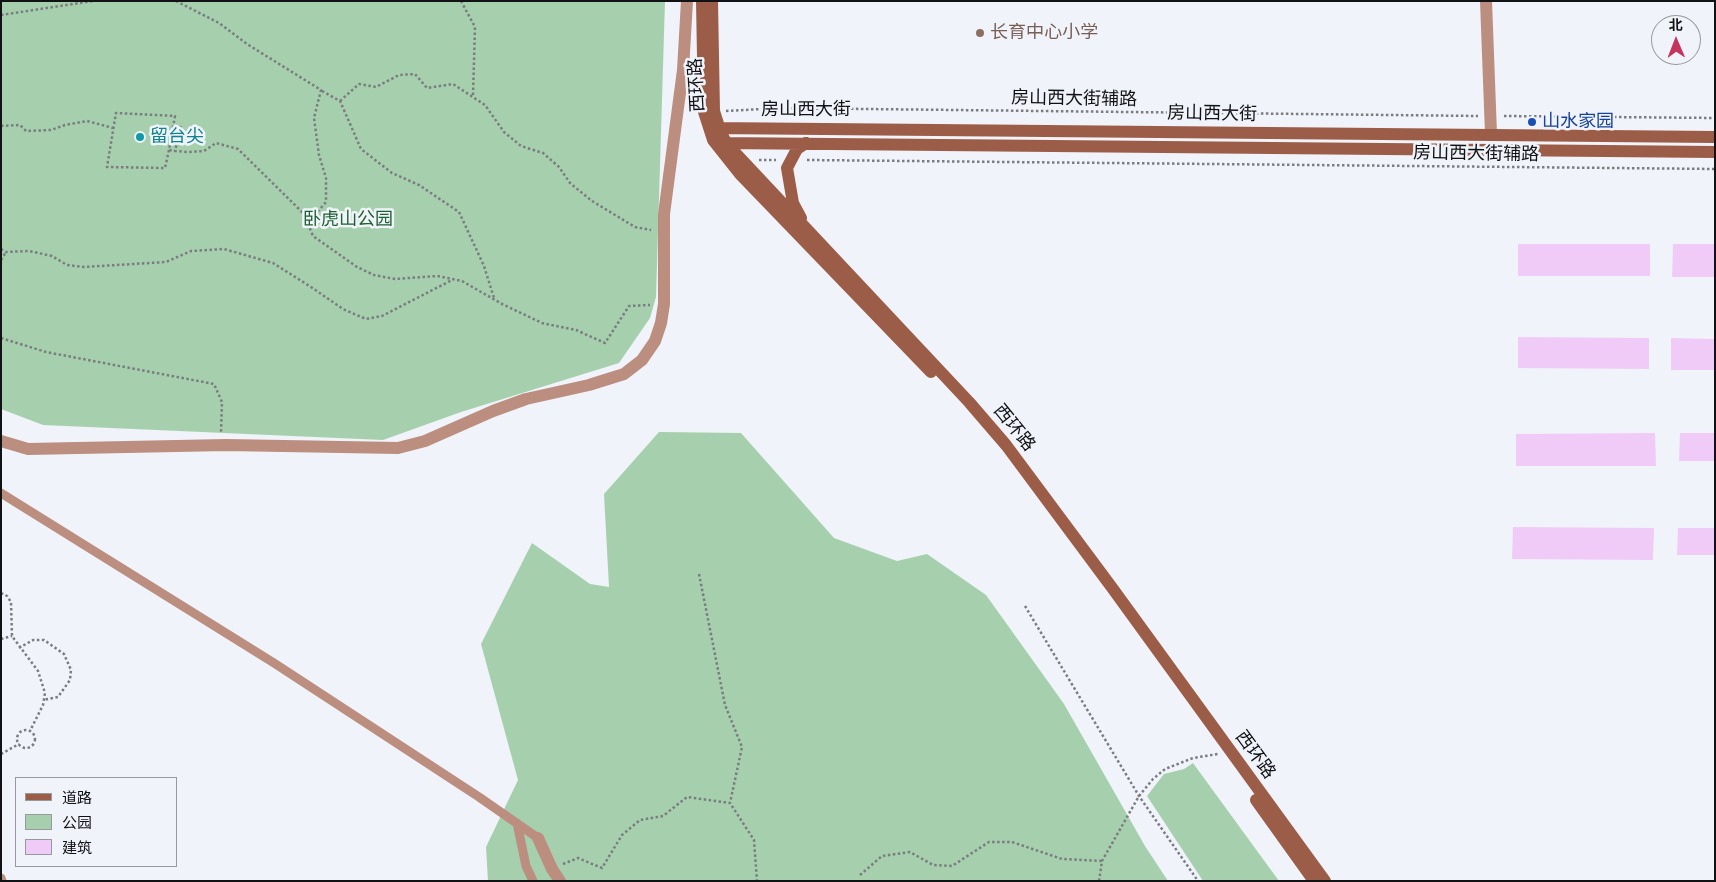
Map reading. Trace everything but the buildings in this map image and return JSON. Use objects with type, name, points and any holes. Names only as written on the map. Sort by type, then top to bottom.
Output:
[{"type":"main road","name":"西环路","points":[[702,1],[704,112],[720,143],[740,174],[972,417],[1040,503],[1314,881]]},
{"type":"main road","name":"西环路","points":[[712,1],[713,128]]},
{"type":"main road","name":"房山西大街","points":[[713,128],[1715,137]]},
{"type":"main road","name":"西环路","points":[[720,143],[741,160],[963,395],[1019,462],[1325,881]]},
{"type":"main road","name":"房山西大街","points":[[720,143],[1715,152]]},
{"type":"main road","points":[[806,143],[797,149],[790,158],[787,168],[793,203],[811,235]]},
{"type":"street","points":[[1,441],[28,449],[221,446],[398,448],[425,441],[510,405],[589,386],[624,374],[642,360],[655,341],[661,323],[664,304],[664,214],[683,70],[687,1]]},
{"type":"street","points":[[1486,1],[1491,134]]},
{"type":"street","points":[[538,838],[560,881]]},
{"type":"lane","points":[[1,493],[282,668],[538,838]]},
{"type":"lane","points":[[517,823],[526,866],[533,881]]},
{"type":"path","points":[[1,15],[93,1]]},
{"type":"path","points":[[176,1],[219,24],[247,44],[340,100],[360,149],[392,173],[418,185],[459,212],[484,266],[494,300]]},
{"type":"path","points":[[461,1],[475,28],[473,97]]},
{"type":"path","points":[[340,100],[359,84],[376,87],[399,75],[415,74],[427,88],[453,84],[485,105],[504,132],[522,146],[542,153],[559,166],[570,183],[592,201],[635,227],[664,232]]},
{"type":"path","points":[[308,224],[326,202],[326,178],[319,155],[314,118],[322,90]]},
{"type":"path","name":"房山西大街辅路","points":[[714,111],[750,112],[780,108],[1715,118]]},
{"type":"path","points":[[116,113],[176,116],[169,150],[166,168],[107,167],[116,113]]},
{"type":"path","points":[[1,126],[20,126],[26,130],[51,130],[64,125],[87,121],[113,128]]},
{"type":"path","points":[[175,151],[181,126]]},
{"type":"path","points":[[169,150],[204,151],[216,143],[238,149],[304,214],[313,236],[357,267],[374,275],[395,278],[437,276],[462,281],[494,300],[542,323],[576,330],[605,343],[629,306],[664,304]]},
{"type":"path","points":[[741,160],[779,160]]},
{"type":"path","name":"房山西大街辅路","points":[[799,160],[1715,169]]},
{"type":"path","points":[[1,249],[6,252],[29,251],[52,256],[67,265],[84,267],[166,262],[191,251],[224,249],[273,264],[343,309],[366,319],[382,316],[453,280]]},
{"type":"path","points":[[1,260],[6,252]]},
{"type":"path","points":[[1,338],[46,352],[214,384],[222,402],[221,446]]},
{"type":"path","points":[[698,574],[725,705],[742,747],[730,803],[754,840],[757,881]]},
{"type":"path","points":[[1,594],[7,596],[11,602],[12,636],[19,648],[38,671],[45,693],[30,731]]},
{"type":"path","points":[[1025,606],[1139,796],[1198,881]]},
{"type":"path","points":[[1,639],[12,636]]},
{"type":"path","points":[[19,648],[33,640],[44,640],[64,654],[71,670],[70,680],[58,697],[43,700]]},
{"type":"path","points":[[1,754],[19,744],[27,747],[32,745],[35,738],[30,731],[24,730],[19,733],[17,738],[19,744]]},
{"type":"path","points":[[1099,881],[1102,861],[1139,796],[1165,769],[1193,758],[1222,753]]},
{"type":"path","points":[[552,868],[578,858],[602,868],[622,836],[640,820],[663,816],[687,797],[730,803]]},
{"type":"path","points":[[860,875],[882,856],[910,852],[932,865],[952,866],[989,842],[1012,842],[1062,859],[1102,861]]},
{"type":"green space","name":"卧虎山公园","points":[[1,1],[665,1],[656,297],[650,318],[619,363],[461,412],[383,440],[43,425],[1,409]]},
{"type":"green space","points":[[659,432],[741,433],[834,538],[897,561],[927,554],[986,595],[1064,704],[1145,846],[1168,881],[488,881],[486,847],[518,780],[481,644],[532,543],[590,584],[609,587],[604,494]]},
{"type":"green space","points":[[1193,763],[1279,881],[1203,881],[1147,796],[1164,774],[1184,769]]},
{"type":"place","name":"长育中心小学","points":[[980,33]]},
{"type":"place","name":"山水家园","points":[[1532,122]]},
{"type":"place","name":"留台尖","points":[[140,137]]}]
